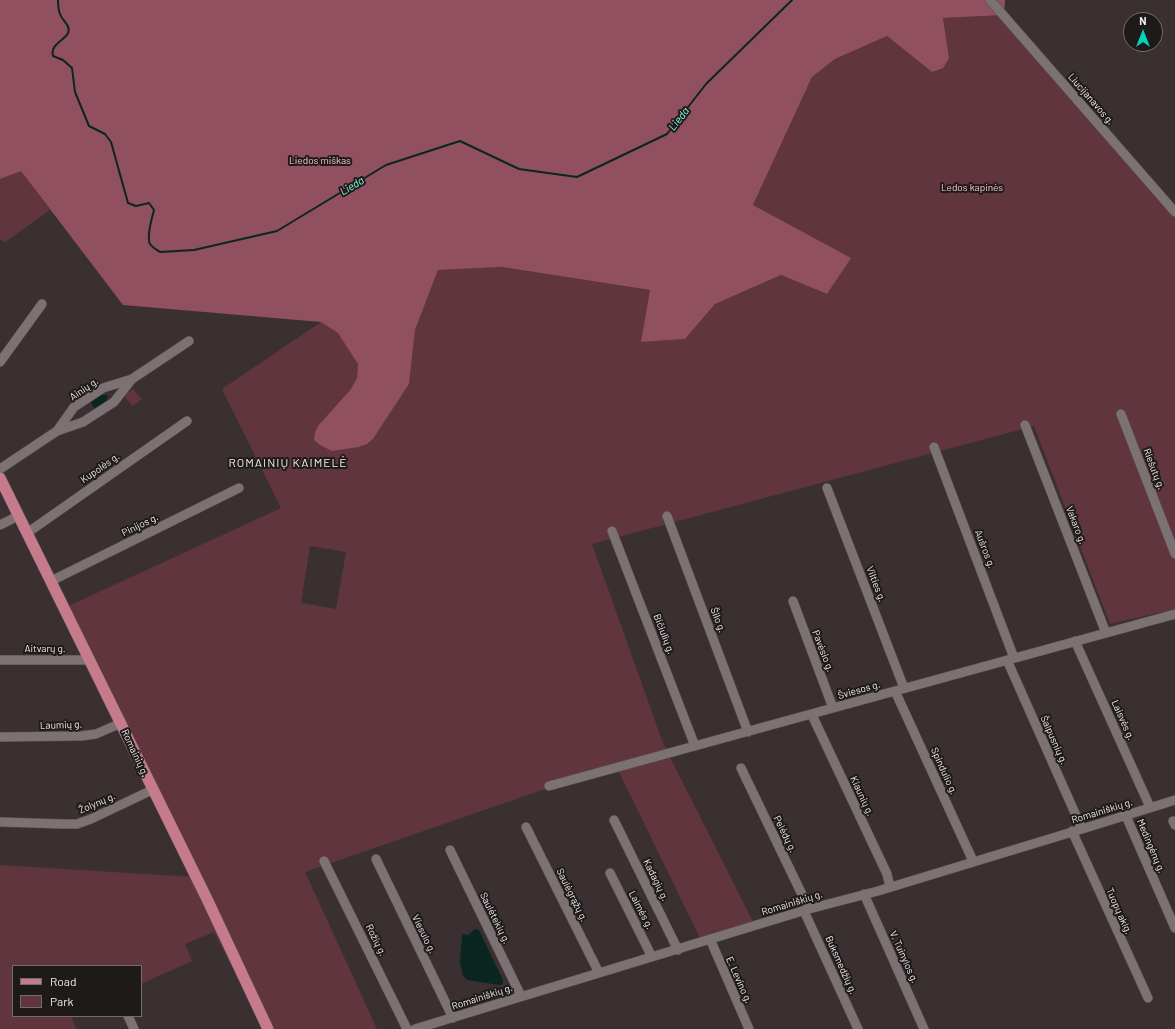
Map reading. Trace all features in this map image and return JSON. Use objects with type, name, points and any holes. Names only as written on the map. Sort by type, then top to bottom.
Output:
[{"type":"main road","name":"Romainių g.","points":[[0,478],[121,723],[152,790],[207,899],[268,1029]]},
{"type":"street","name":"Liucijanavos g.","points":[[990,0],[1175,212]]},
{"type":"street","points":[[0,362],[42,304]]},
{"type":"street","name":"Ainių g.","points":[[57,431],[74,407],[103,388],[132,379],[189,340]]},
{"type":"street","name":"Ainių g.","points":[[0,469],[57,431],[83,422],[114,402],[132,379]]},
{"type":"street","name":"Riešutų g.","points":[[1121,414],[1175,554]]},
{"type":"street","name":"Kupolės g.","points":[[26,532],[187,421]]},
{"type":"street","name":"Vakaro g.","points":[[1025,425],[1106,633]]},
{"type":"street","name":"Aušros g.","points":[[934,447],[1011,659]]},
{"type":"street","name":"Pinijos g.","points":[[51,581],[239,488]]},
{"type":"street","name":"Vilties g.","points":[[827,488],[900,689]]},
{"type":"street","points":[[0,525],[18,516]]},
{"type":"street","name":"Šilo g.","points":[[667,516],[748,732]]},
{"type":"street","name":"Bičiulių g.","points":[[612,531],[695,746]]},
{"type":"street","name":"Pavėsio g.","points":[[792,601],[833,708]]},
{"type":"street","name":"Šviesos g.","points":[[549,786],[812,715],[900,689],[1175,614]]},
{"type":"street","name":"Laisvės g.","points":[[1076,641],[1150,807]]},
{"type":"street","name":"Šalpusnių g.","points":[[1011,659],[1082,829]]},
{"type":"street","name":"Aitvarų g.","points":[[0,660],[90,660]]},
{"type":"street","name":"Spindulio g.","points":[[900,689],[973,861]]},
{"type":"street","name":"Kiaunių g.","points":[[812,715],[887,874],[890,887]]},
{"type":"street","name":"Laumių g.","points":[[0,737],[81,736],[96,734],[121,723]]},
{"type":"street","name":"Pelėdų g.","points":[[741,768],[806,910]]},
{"type":"street","name":"Žolynų g.","points":[[0,822],[77,824],[91,820],[152,790]]},
{"type":"street","name":"Romainiškių g.","points":[[415,1029],[443,1025],[453,1018],[521,996],[678,950],[806,910],[890,887],[1175,800]]},
{"type":"street","name":"Medingėnų g.","points":[[1126,816],[1175,928]]},
{"type":"street","name":"Kadagių g.","points":[[614,820],[678,950]]},
{"type":"street","name":"Saulėgrąžų g.","points":[[526,827],[599,973]]},
{"type":"street","name":"Tuopų aklg.","points":[[1072,831],[1148,998]]},
{"type":"street","name":"Saulėtekių g.","points":[[450,850],[521,996]]},
{"type":"street","name":"Viesulo g.","points":[[376,860],[453,1018]]},
{"type":"street","name":"Rožių g.","points":[[324,861],[407,1029]]},
{"type":"street","name":"Laimės g.","points":[[610,873],[652,957]]},
{"type":"street","name":"V. Tuinylos g.","points":[[864,894],[924,1029]]},
{"type":"street","name":"Buksmedžių g.","points":[[806,910],[858,1029]]},
{"type":"street","name":"E. Levino g.","points":[[710,940],[749,1029]]},
{"type":"street","points":[[128,1017],[134,1029]]},
{"type":"green space","name":"Liedos miškas","points":[[0,0],[1005,0],[1004,15],[943,18],[949,58],[943,68],[932,72],[887,36],[835,59],[812,77],[753,205],[851,258],[827,294],[781,275],[715,304],[685,339],[641,342],[650,290],[502,267],[438,270],[415,330],[409,384],[373,439],[367,444],[359,447],[332,451],[314,440],[315,433],[318,426],[351,389],[357,378],[358,364],[338,333],[321,322],[123,305],[21,171],[0,179]]},
{"type":"green space","name":"Ledos kapinės","points":[[1004,15],[1175,212],[1175,609],[1110,624],[1034,426],[592,544],[663,743],[753,922],[700,938],[619,772],[548,788],[305,872],[377,1029],[264,1029],[214,932],[185,944],[192,961],[142,984],[142,965],[12,965],[12,1017],[71,1017],[76,1029],[0,1029],[0,865],[194,877],[64,608],[281,508],[222,389],[321,322],[339,333],[358,364],[357,378],[352,389],[331,411],[332,451],[359,447],[367,444],[373,439],[409,384],[415,330],[438,270],[502,267],[650,290],[642,342],[685,339],[715,304],[781,275],[827,294],[850,258],[753,205],[812,77],[835,59],[887,36],[932,72],[949,58],[943,18]],"holes":[[[310,546],[346,552],[336,609],[301,603]]]},
{"type":"green space","points":[[21,170],[50,210],[5,242],[0,239],[0,179]]},
{"type":"green space","points":[[133,389],[142,399],[133,406],[124,396]]},
{"type":"shaded area","points":[[101,395],[108,396],[106,403],[97,409],[93,407],[91,402]]},
{"type":"shaded area","points":[[475,929],[479,930],[503,980],[503,984],[499,985],[467,980],[463,976],[460,962],[462,935],[468,935]]},
{"type":"waterway","name":"Lieda","points":[[58,0],[59,12],[69,30],[66,36],[55,46],[53,56],[63,60],[72,68],[75,92],[89,126],[105,134],[111,142],[128,203],[136,206],[149,203],[154,210],[150,227],[149,241],[150,244],[160,252],[194,250],[277,231],[386,165],[460,141],[519,169],[577,177],[667,134],[706,84],[792,0]]},
{"type":"district","name":"ROMAINIŲ KAIMELĖ","points":[[288,463]]}]
